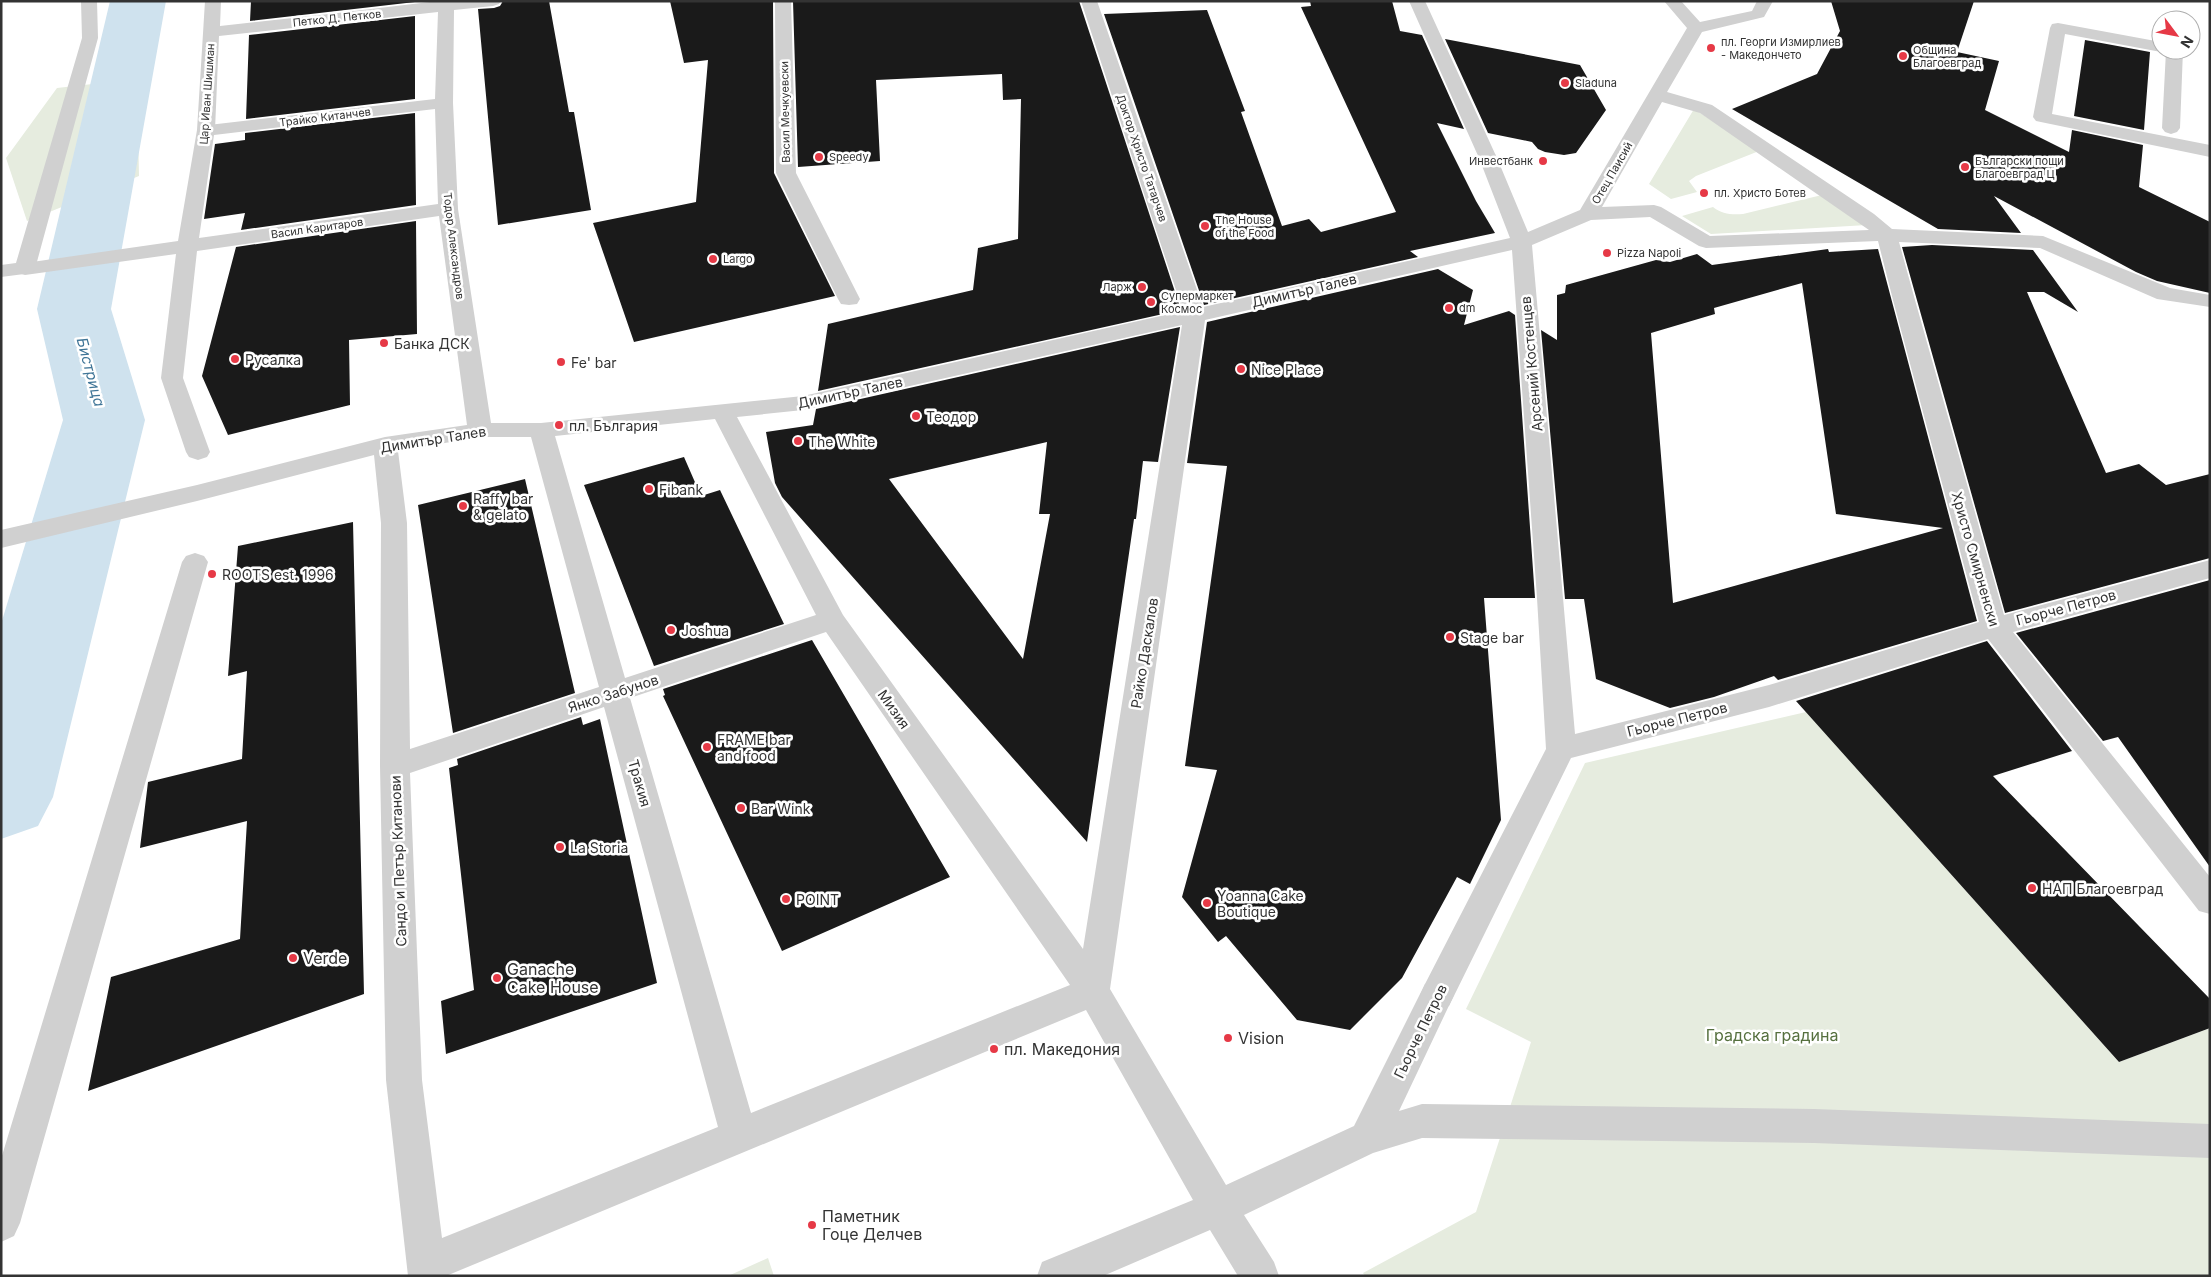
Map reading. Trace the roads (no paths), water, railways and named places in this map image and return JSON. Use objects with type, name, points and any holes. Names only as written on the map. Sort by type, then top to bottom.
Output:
[{"type":"street","points":[[25,268],[90,38],[89,1]]},
{"type":"street","name":"Цар Иван Шишман","points":[[198,452],[172,378],[187,246],[206,130],[213,1]]},
{"type":"street","name":"Петко Д. Петков","points":[[211,32],[445,4],[493,1]]},
{"type":"street","name":"Васил Мечкуевски","points":[[783,1],[786,173],[849,299]]},
{"type":"street","name":"Доктор Христо Татарчев","points":[[1089,1],[1195,314]]},
{"type":"street","name":"Арсений Костенцев","points":[[1417,1],[1488,158],[1522,242],[1561,749]]},
{"type":"street","points":[[1672,1],[1696,28],[1758,14],[1765,1]]},
{"type":"street","name":"Тодор Александров","points":[[445,4],[444,103],[448,209],[480,430]]},
{"type":"street","name":"Отец Паисий","points":[[1522,242],[1588,214],[1696,28]]},
{"type":"street","points":[[2151,45],[2058,28],[2042,118],[2210,151]]},
{"type":"street","points":[[2171,128],[2174,60]]},
{"type":"street","points":[[1657,95],[1706,109],[1867,218],[1887,235]]},
{"type":"street","name":"Трайко Китанчев","points":[[206,130],[444,103]]},
{"type":"street","name":"Васил Каритаров","points":[[1,271],[448,209]]},
{"type":"street","points":[[1588,214],[1654,211],[1706,242],[1887,235],[2043,242],[2165,294],[2210,301]]},
{"type":"street","name":"Христо Смирненски","points":[[1887,235],[1994,627],[2210,901]]},
{"type":"street","name":"Димитър Талев","points":[[1,539],[385,445],[480,430],[541,430],[803,403],[1522,242]]},
{"type":"street","name":"Райко Даскалов","points":[[1093,991],[1195,314]]},
{"type":"street","name":"Мизия","points":[[722,410],[832,620],[1093,991],[1218,1208],[1260,1276]]},
{"type":"street","name":"Тракия","points":[[541,430],[739,1136]]},
{"type":"street","name":"Сандо и Петър Китанови","points":[[385,445],[394,523],[395,766],[404,1080],[426,1270]]},
{"type":"street","points":[[1,1223],[195,562]]},
{"type":"street","name":"Гьорче Петров","points":[[1367,1138],[1561,749],[1769,696],[1994,627],[2210,569]]},
{"type":"street","name":"Янко Забунов","points":[[395,766],[832,620]]},
{"type":"street","points":[[426,1270],[739,1136],[1093,991]]},
{"type":"street","points":[[1056,1276],[1218,1208],[1367,1138],[1422,1121],[1814,1126],[2210,1140]]},
{"type":"waterway","name":"Бистрица","points":[[1,797],[104,420],[74,309],[138,1]]},
{"type":"place","name":"пл. Георги Измирлиев - Македончето","points":[[1711,48]]},
{"type":"place","name":"Община Благоевград","points":[[1903,56]]},
{"type":"place","name":"Sladuna","points":[[1565,83]]},
{"type":"place","name":"Speedy","points":[[819,157]]},
{"type":"place","name":"Инвестбанк","points":[[1543,161]]},
{"type":"place","name":"Български пощи Благоевград Ц","points":[[1965,167]]},
{"type":"place","name":"пл. Христо Ботев","points":[[1704,193]]},
{"type":"place","name":"The House of the Food","points":[[1205,226]]},
{"type":"place","name":"Pizza Napoli","points":[[1607,253]]},
{"type":"place","name":"Largo","points":[[713,259]]},
{"type":"place","name":"Ларж","points":[[1142,287]]},
{"type":"place","name":"Супермаркет Космос","points":[[1151,302]]},
{"type":"place","name":"dm","points":[[1449,308]]},
{"type":"place","name":"Банка ДСК","points":[[384,343]]},
{"type":"place","name":"Русалка","points":[[235,359]]},
{"type":"place","name":"Fe' bar","points":[[561,362]]},
{"type":"place","name":"Nice Place","points":[[1241,369]]},
{"type":"place","name":"Теодор","points":[[916,416]]},
{"type":"place","name":"пл. България","points":[[559,425]]},
{"type":"place","name":"The White","points":[[798,441]]},
{"type":"place","name":"Fibank","points":[[649,489]]},
{"type":"place","name":"Raffy bar & gelato","points":[[463,506]]},
{"type":"place","name":"ROOTS est. 1996","points":[[212,574]]},
{"type":"place","name":"Joshua","points":[[671,630]]},
{"type":"place","name":"Stage bar","points":[[1450,637]]},
{"type":"place","name":"FRAME bar and food","points":[[707,747]]},
{"type":"place","name":"Bar Wink","points":[[741,808]]},
{"type":"place","name":"La Storia","points":[[560,847]]},
{"type":"place","name":"НАП Благоевград","points":[[2032,888]]},
{"type":"place","name":"POINT","points":[[786,899]]},
{"type":"place","name":"Yoanna Cake Boutique","points":[[1207,903]]},
{"type":"place","name":"Verde","points":[[293,958]]},
{"type":"place","name":"Ganache Cake House","points":[[497,978]]},
{"type":"place","name":"Vision","points":[[1228,1038]]},
{"type":"place","name":"пл. Македония","points":[[994,1049]]},
{"type":"place","name":"Паметник Гоце Делчев","points":[[812,1225]]},
{"type":"park label","name":"Градска градина","points":[[1772,1035]]}]
